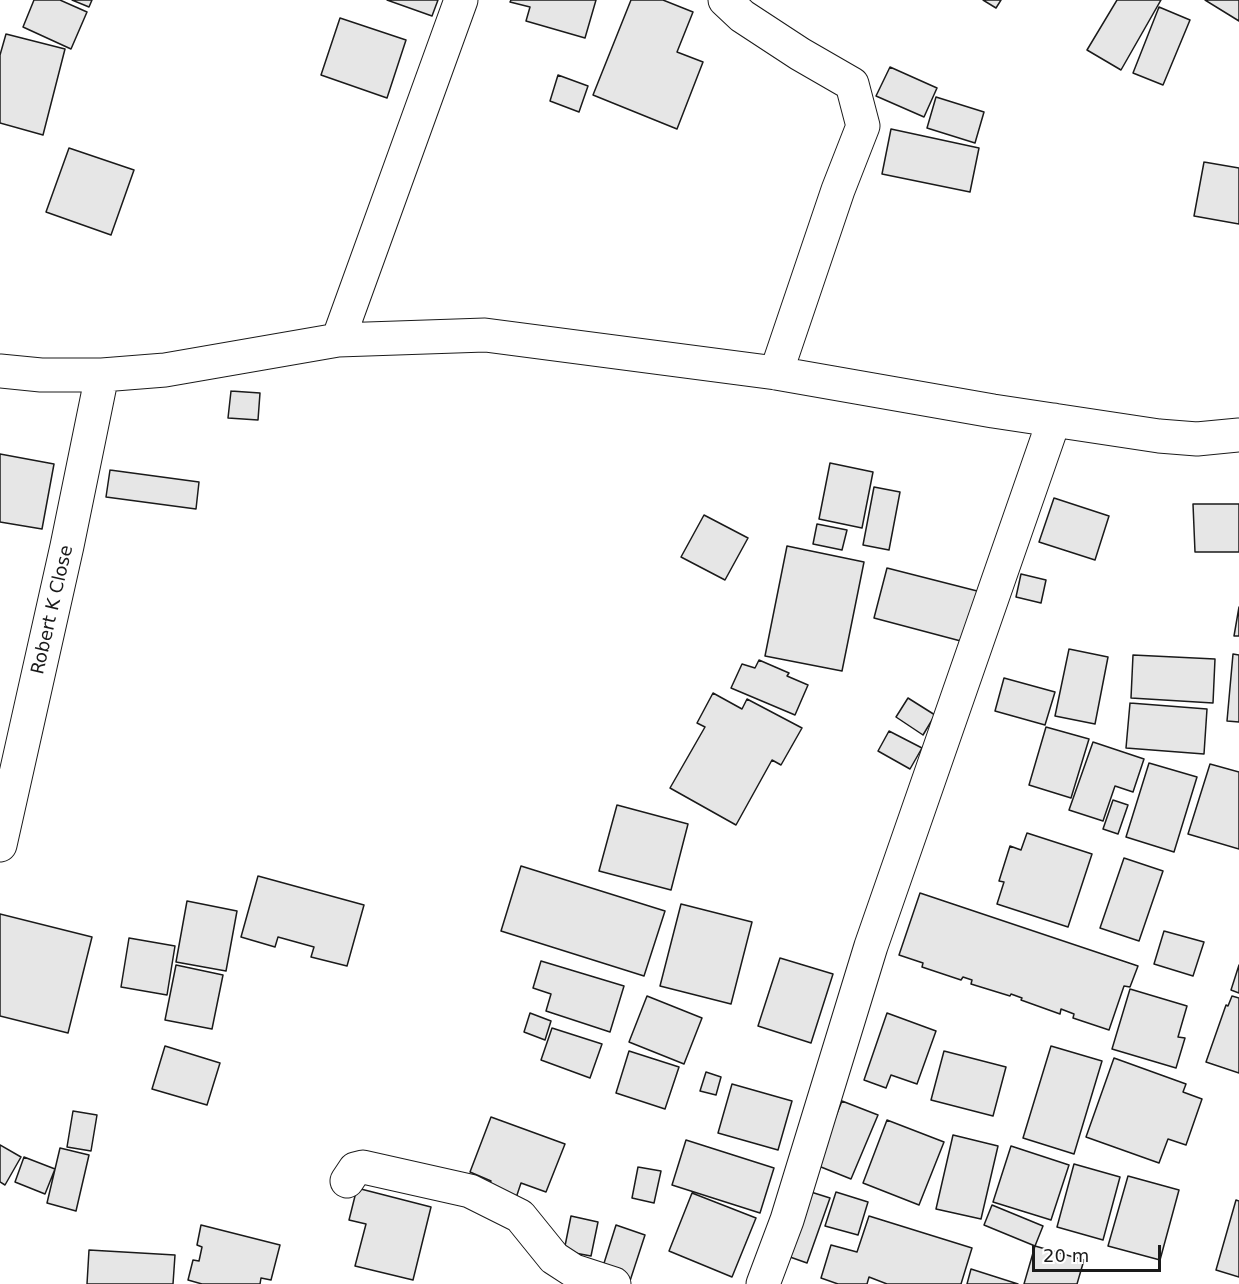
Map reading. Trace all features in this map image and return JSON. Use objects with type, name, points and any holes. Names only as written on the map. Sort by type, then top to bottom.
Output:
[{"type":"street","points":[[338,340],[461,0]]},
{"type":"street","points":[[725,0],[742,16],[800,54],[852,84],[863,126],[838,190],[776,373]]},
{"type":"street","points":[[0,371],[42,375],[102,375],[165,370],[338,340],[485,334],[776,373],[1169,437],[1197,439],[1239,435]]},
{"type":"street","name":"Robert K Close","points":[[0,845],[67,546],[102,375]]},
{"type":"street","points":[[763,1284],[787,1220],[871,946],[1054,420]]},
{"type":"street","points":[[347,1181],[355,1169],[363,1167],[470,1191],[520,1216],[554,1258],[574,1271],[614,1284]]},
{"type":"building","points":[[34,0],[60,0],[87,12],[71,49],[23,27]]},
{"type":"building","points":[[72,0],[92,0],[89,7]]},
{"type":"building","points":[[387,0],[438,0],[432,16]]},
{"type":"building","points":[[511,0],[596,0],[585,38],[526,21],[530,7],[510,2]]},
{"type":"building","points":[[631,0],[663,0],[693,12],[677,52],[703,62],[677,129],[593,95]]},
{"type":"building","points":[[983,0],[1001,0],[996,8]]},
{"type":"building","points":[[1117,0],[1161,0],[1121,70],[1087,50]]},
{"type":"building","points":[[1205,0],[1239,0],[1239,21]]},
{"type":"building","points":[[1159,7],[1190,20],[1163,85],[1133,73]]},
{"type":"building","points":[[340,18],[406,40],[387,98],[321,75]]},
{"type":"building","points":[[6,34],[65,49],[43,135],[0,123],[0,55]]},
{"type":"building","points":[[890,67],[937,88],[924,117],[876,96]]},
{"type":"building","points":[[558,75],[588,86],[579,112],[550,101]]},
{"type":"building","points":[[936,97],[984,112],[975,143],[927,128]]},
{"type":"building","points":[[891,129],[979,148],[970,192],[882,174]]},
{"type":"building","points":[[69,148],[134,170],[111,235],[46,212]]},
{"type":"building","points":[[1204,162],[1239,168],[1239,224],[1194,216]]},
{"type":"building","points":[[231,391],[260,393],[258,420],[228,418]]},
{"type":"building","points":[[0,454],[54,464],[42,529],[0,522]]},
{"type":"building","points":[[830,463],[873,472],[862,528],[819,519]]},
{"type":"building","points":[[110,470],[199,482],[196,509],[106,497]]},
{"type":"building","points":[[874,487],[900,492],[889,550],[863,545]]},
{"type":"building","points":[[1054,498],[1109,516],[1095,560],[1039,542]]},
{"type":"building","points":[[1193,504],[1239,504],[1239,552],[1195,552]]},
{"type":"building","points":[[704,515],[748,538],[725,580],[681,557]]},
{"type":"building","points":[[817,524],[847,530],[842,550],[813,544]]},
{"type":"building","points":[[787,546],[864,562],[842,671],[765,656]]},
{"type":"building","points":[[887,568],[985,593],[972,644],[874,618]]},
{"type":"building","points":[[1021,574],[1046,580],[1041,603],[1016,597]]},
{"type":"building","points":[[1239,607],[1239,636],[1234,636]]},
{"type":"building","points":[[1069,649],[1108,657],[1095,724],[1055,716]]},
{"type":"building","points":[[1233,654],[1239,655],[1239,722],[1227,721]]},
{"type":"building","points":[[1133,655],[1215,659],[1213,703],[1131,698]]},
{"type":"building","points":[[759,660],[789,673],[787,676],[808,685],[795,715],[731,688],[742,664],[755,668]]},
{"type":"building","points":[[1004,678],[1055,692],[1045,725],[995,711]]},
{"type":"building","points":[[713,693],[742,709],[747,699],[802,728],[781,765],[772,760],[736,825],[670,788],[705,727],[697,723]]},
{"type":"building","points":[[908,698],[935,715],[923,735],[896,717]]},
{"type":"building","points":[[1130,703],[1207,709],[1204,754],[1126,748]]},
{"type":"building","points":[[1046,727],[1089,739],[1071,798],[1029,785]]},
{"type":"building","points":[[889,731],[922,748],[910,769],[878,751]]},
{"type":"building","points":[[1093,742],[1144,759],[1133,792],[1115,786],[1103,821],[1069,810]]},
{"type":"building","points":[[1149,763],[1197,777],[1174,852],[1126,837]]},
{"type":"building","points":[[1210,764],[1239,772],[1239,849],[1188,834]]},
{"type":"building","points":[[1113,800],[1128,805],[1118,834],[1103,829]]},
{"type":"building","points":[[617,805],[688,824],[671,890],[599,871]]},
{"type":"building","points":[[1027,833],[1092,854],[1068,927],[997,904],[1004,882],[999,881],[1010,846],[1021,850]]},
{"type":"building","points":[[1124,858],[1163,871],[1139,941],[1100,928]]},
{"type":"building","points":[[521,866],[665,911],[644,976],[501,931]]},
{"type":"building","points":[[258,876],[364,905],[347,966],[311,957],[314,947],[278,937],[275,947],[241,937]]},
{"type":"building","points":[[920,893],[1138,966],[1130,987],[1124,986],[1109,1030],[1073,1018],[1074,1014],[1061,1009],[1060,1014],[1011,994],[1010,996],[971,984],[972,980],[963,977],[961,980],[922,967],[923,963],[899,955]]},
{"type":"building","points":[[187,901],[237,911],[226,971],[176,962]]},
{"type":"building","points":[[681,904],[752,922],[731,1004],[660,986]]},
{"type":"building","points":[[0,914],[92,937],[68,1033],[0,1016]]},
{"type":"building","points":[[1164,931],[1204,942],[1193,976],[1154,964]]},
{"type":"building","points":[[129,938],[175,946],[167,995],[121,987]]},
{"type":"building","points":[[780,958],[833,974],[811,1043],[758,1026]]},
{"type":"building","points":[[541,961],[624,986],[610,1032],[546,1011],[551,994],[533,988]]},
{"type":"building","points":[[176,965],[223,975],[212,1029],[165,1020]]},
{"type":"building","points":[[1239,965],[1239,993],[1231,990]]},
{"type":"building","points":[[1130,989],[1187,1006],[1178,1037],[1185,1038],[1176,1068],[1112,1049]]},
{"type":"building","points":[[647,996],[702,1018],[684,1064],[629,1042]]},
{"type":"building","points":[[1232,996],[1239,998],[1239,1073],[1206,1062],[1226,1005],[1228,1006]]},
{"type":"building","points":[[530,1013],[551,1021],[545,1040],[524,1032]]},
{"type":"building","points":[[887,1013],[936,1031],[917,1084],[891,1075],[886,1088],[864,1080]]},
{"type":"building","points":[[552,1028],[602,1044],[590,1078],[541,1060]]},
{"type":"building","points":[[165,1046],[220,1063],[207,1105],[152,1089]]},
{"type":"building","points":[[1051,1046],[1102,1061],[1074,1154],[1023,1138]]},
{"type":"building","points":[[629,1051],[679,1067],[665,1109],[616,1093]]},
{"type":"building","points":[[944,1051],[1006,1067],[993,1116],[931,1100]]},
{"type":"building","points":[[1114,1058],[1186,1084],[1183,1092],[1202,1099],[1186,1145],[1168,1139],[1159,1163],[1086,1137]]},
{"type":"building","points":[[706,1072],[721,1077],[716,1095],[700,1091]]},
{"type":"building","points":[[732,1084],[792,1101],[778,1150],[718,1133]]},
{"type":"building","points":[[842,1101],[878,1115],[851,1179],[816,1165]]},
{"type":"building","points":[[73,1111],[97,1115],[91,1151],[67,1147]]},
{"type":"building","points":[[491,1117],[565,1144],[546,1192],[521,1183],[516,1198],[488,1188],[491,1181],[470,1172]]},
{"type":"building","points":[[887,1120],[944,1142],[919,1205],[863,1183]]},
{"type":"building","points":[[953,1135],[998,1146],[981,1219],[936,1209]]},
{"type":"building","points":[[686,1140],[774,1168],[760,1213],[672,1185]]},
{"type":"building","points":[[0,1145],[21,1157],[5,1185],[0,1182]]},
{"type":"building","points":[[1011,1146],[1069,1165],[1051,1220],[993,1202]]},
{"type":"building","points":[[60,1148],[89,1155],[76,1211],[47,1203]]},
{"type":"building","points":[[24,1157],[55,1169],[45,1194],[15,1182]]},
{"type":"building","points":[[1074,1164],[1120,1177],[1103,1240],[1057,1227]]},
{"type":"building","points":[[638,1167],[661,1171],[654,1203],[632,1198]]},
{"type":"building","points":[[1128,1176],[1179,1190],[1160,1260],[1108,1246]]},
{"type":"building","points":[[795,1187],[830,1198],[807,1263],[773,1251]]},
{"type":"building","points":[[357,1188],[431,1207],[413,1280],[355,1266],[366,1224],[349,1220]]},
{"type":"building","points":[[836,1192],[868,1202],[858,1235],[825,1226]]},
{"type":"building","points":[[692,1193],[756,1218],[732,1277],[669,1251]]},
{"type":"building","points":[[1236,1200],[1239,1201],[1239,1277],[1216,1270]]},
{"type":"building","points":[[992,1205],[1043,1226],[1035,1246],[984,1225]]},
{"type":"building","points":[[571,1216],[598,1222],[591,1256],[564,1251]]},
{"type":"building","points":[[869,1216],[972,1248],[961,1284],[887,1284],[869,1277],[867,1284],[838,1284],[821,1278],[831,1245],[857,1252]]},
{"type":"building","points":[[201,1225],[280,1245],[271,1280],[261,1278],[260,1284],[202,1284],[188,1280],[193,1260],[199,1261],[202,1247],[197,1245]]},
{"type":"building","points":[[616,1225],[645,1235],[629,1284],[600,1276]]},
{"type":"building","points":[[1035,1246],[1084,1260],[1077,1284],[1024,1284]]},
{"type":"building","points":[[89,1250],[175,1255],[173,1284],[87,1284]]},
{"type":"building","points":[[971,1269],[1018,1284],[967,1284]]}]
